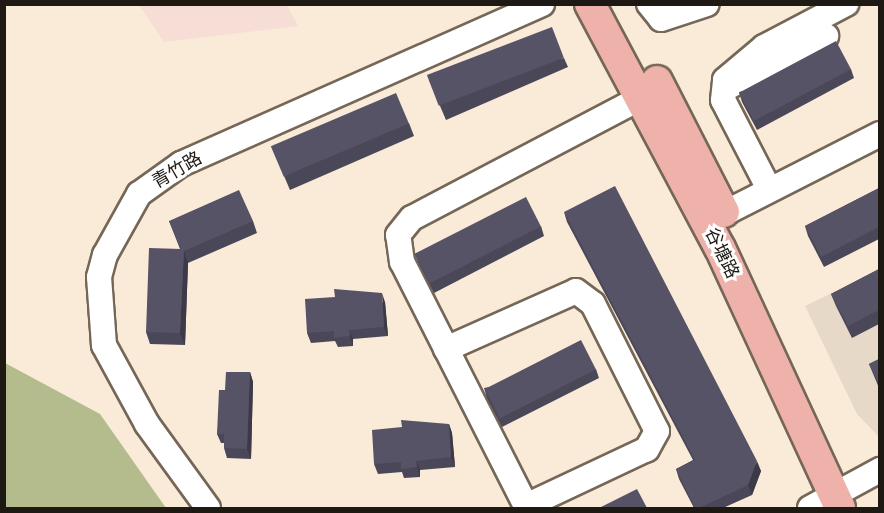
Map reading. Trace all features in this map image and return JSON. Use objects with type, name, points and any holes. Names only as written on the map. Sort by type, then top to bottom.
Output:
[{"type":"main road","name":"谷塘路","points":[[590,4],[642,98],[783,379],[847,500]]},
{"type":"main road","name":"谷塘路","points":[[614,4],[725,213],[847,500]]},
{"type":"street","name":"青竹路","points":[[199,508],[141,427],[98,347],[92,277],[99,252],[134,190],[177,158],[526,4]]},
{"type":"street","name":"青竹路","points":[[208,508],[147,424],[104,345],[99,277],[105,255],[139,194],[181,164],[542,4]]},
{"type":"street","points":[[649,4],[661,19],[707,4]]},
{"type":"street","points":[[722,90],[747,58],[846,4]]},
{"type":"street","points":[[722,90],[826,36]]},
{"type":"street","points":[[722,90],[769,189]]},
{"type":"street","points":[[446,350],[576,291],[593,304],[657,431],[647,449],[526,507],[446,350],[397,250],[404,225],[642,98]]},
{"type":"street","points":[[725,213],[879,134]]},
{"type":"street","points":[[847,500],[879,470]]},
{"type":"shaded area","points":[[139,5],[287,5],[298,26],[164,42]]},
{"type":"shaded area","points":[[879,270],[879,437],[857,414],[805,306]]},
{"type":"green space","points":[[5,363],[100,414],[166,508],[5,508]]},
{"type":"building","points":[[552,27],[564,58],[439,106],[427,75]]},
{"type":"building","points":[[836,41],[851,69],[754,121],[739,93]]},
{"type":"building","points":[[396,93],[409,123],[284,177],[271,146]]},
{"type":"building","points":[[615,186],[757,461],[748,485],[699,508],[695,508],[676,469],[695,460],[564,212]]},
{"type":"building","points":[[879,188],[879,227],[821,257],[805,226]]},
{"type":"building","points":[[239,190],[253,221],[184,251],[180,333],[146,332],[149,248],[181,249],[169,221]]},
{"type":"building","points":[[526,197],[541,226],[430,283],[415,254]]},
{"type":"building","points":[[879,269],[879,310],[848,326],[831,294]]},
{"type":"building","points":[[334,289],[382,293],[384,327],[349,330],[350,336],[334,338],[334,331],[307,333],[305,299],[335,297]]},
{"type":"building","points":[[581,340],[596,369],[500,418],[485,389]]},
{"type":"building","points":[[879,359],[879,384],[869,364]]},
{"type":"building","points":[[226,372],[250,372],[247,449],[224,448],[224,434],[217,434],[219,390],[225,390]]},
{"type":"building","points":[[401,420],[449,424],[451,457],[416,461],[417,467],[401,469],[401,462],[374,464],[372,430],[402,427]]},
{"type":"building","points":[[637,489],[647,508],[599,508]]}]
